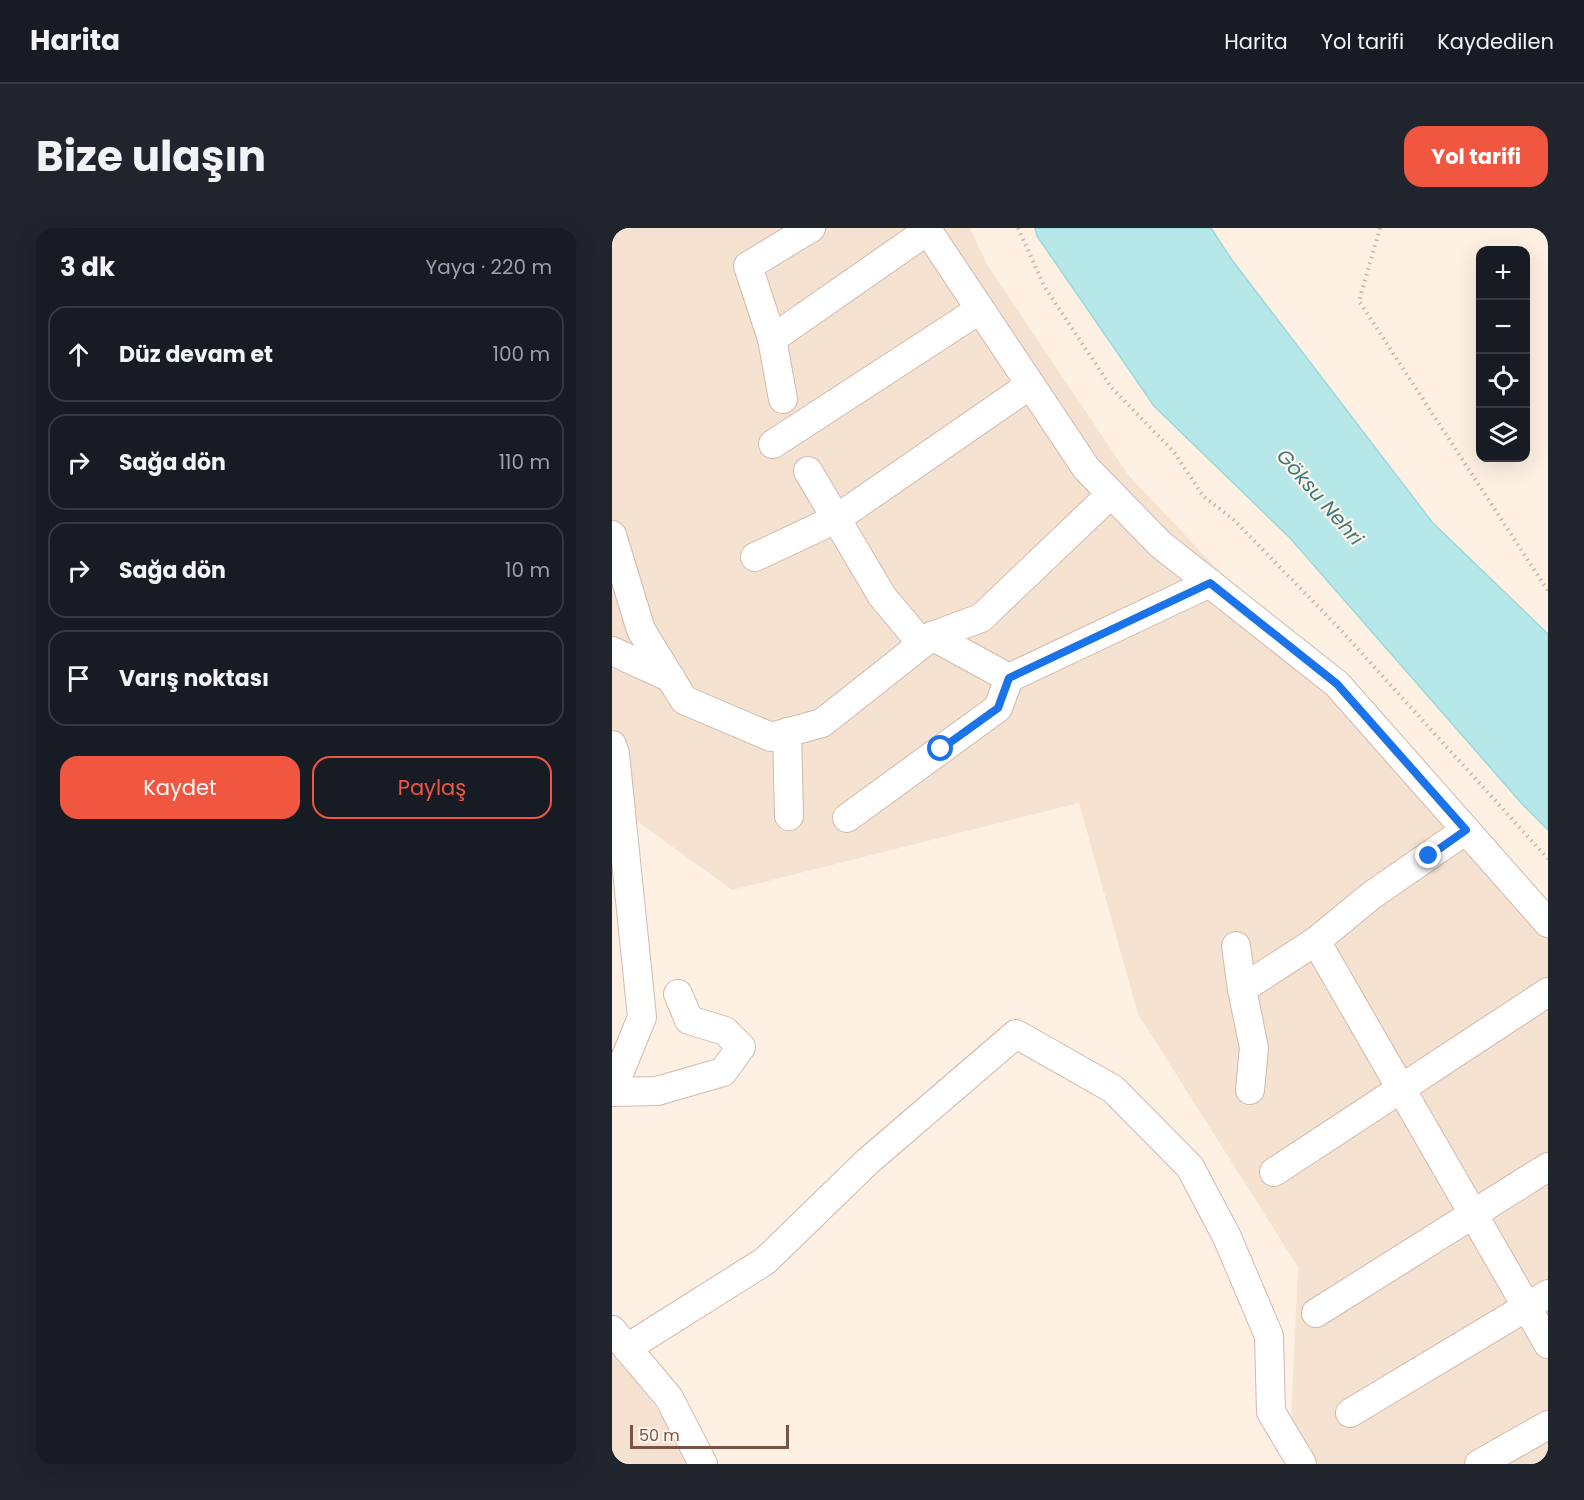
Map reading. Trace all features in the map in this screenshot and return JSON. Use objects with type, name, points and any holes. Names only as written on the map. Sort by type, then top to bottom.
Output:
[{"type":"street","points":[[783,399],[772,339],[748,266],[810,228]]},
{"type":"street","points":[[772,339],[926,229],[1086,468],[1160,544],[1337,684],[1548,923]]},
{"type":"street","points":[[773,444],[979,310]]},
{"type":"street","points":[[755,557],[836,519],[1030,385]]},
{"type":"street","points":[[808,471],[882,596],[927,640],[1009,678]]},
{"type":"street","points":[[612,535],[641,630],[684,700],[771,737],[822,723],[927,640],[981,618],[1111,494]]},
{"type":"street","points":[[848,818],[998,708],[1009,678],[1210,583]]},
{"type":"street","points":[[612,651],[670,678]]},
{"type":"street","points":[[787,732],[789,816]]},
{"type":"street","points":[[612,745],[615,754],[642,1017],[612,1091],[657,1091],[723,1072],[741,1047],[725,1031],[689,1020],[678,994]]},
{"type":"street","points":[[1242,989],[1316,941],[1372,895],[1466,830]]},
{"type":"street","points":[[1316,941],[1473,1214],[1537,1300],[1548,1344]]},
{"type":"street","points":[[1236,946],[1254,1048],[1250,1090]]},
{"type":"street","points":[[1274,1172],[1548,992]]},
{"type":"street","points":[[703,1464],[669,1398],[620,1339],[765,1261],[867,1162],[1016,1034],[1113,1089],[1190,1167],[1227,1237],[1269,1336],[1271,1412],[1302,1464]]},
{"type":"street","points":[[1316,1313],[1548,1167]]},
{"type":"street","points":[[1350,1413],[1537,1300]]},
{"type":"street","points":[[1479,1464],[1548,1425]]},
{"type":"path","points":[[1017,228],[1044,286],[1111,387],[1174,452],[1203,496],[1233,519],[1339,628],[1548,859]]},
{"type":"path","points":[[1380,228],[1359,301],[1548,591]]},
{"type":"shaded area","points":[[612,228],[970,228],[987,264],[1129,476],[1466,830],[1548,905],[1548,1464],[1289,1464],[1298,1267],[1138,1014],[1079,803],[732,890],[612,803]]},
{"type":"shaded area","points":[[612,1350],[699,1464],[612,1464]]},
{"type":"water","name":"Göksu Nehri","points":[[1035,228],[1211,228],[1232,260],[1432,522],[1548,634],[1548,830],[1523,805],[1290,538],[1154,406],[1037,236]]},
{"type":"route","points":[[941,749],[998,708],[1009,678],[1210,583],[1337,684],[1466,830],[1429,856]]}]
